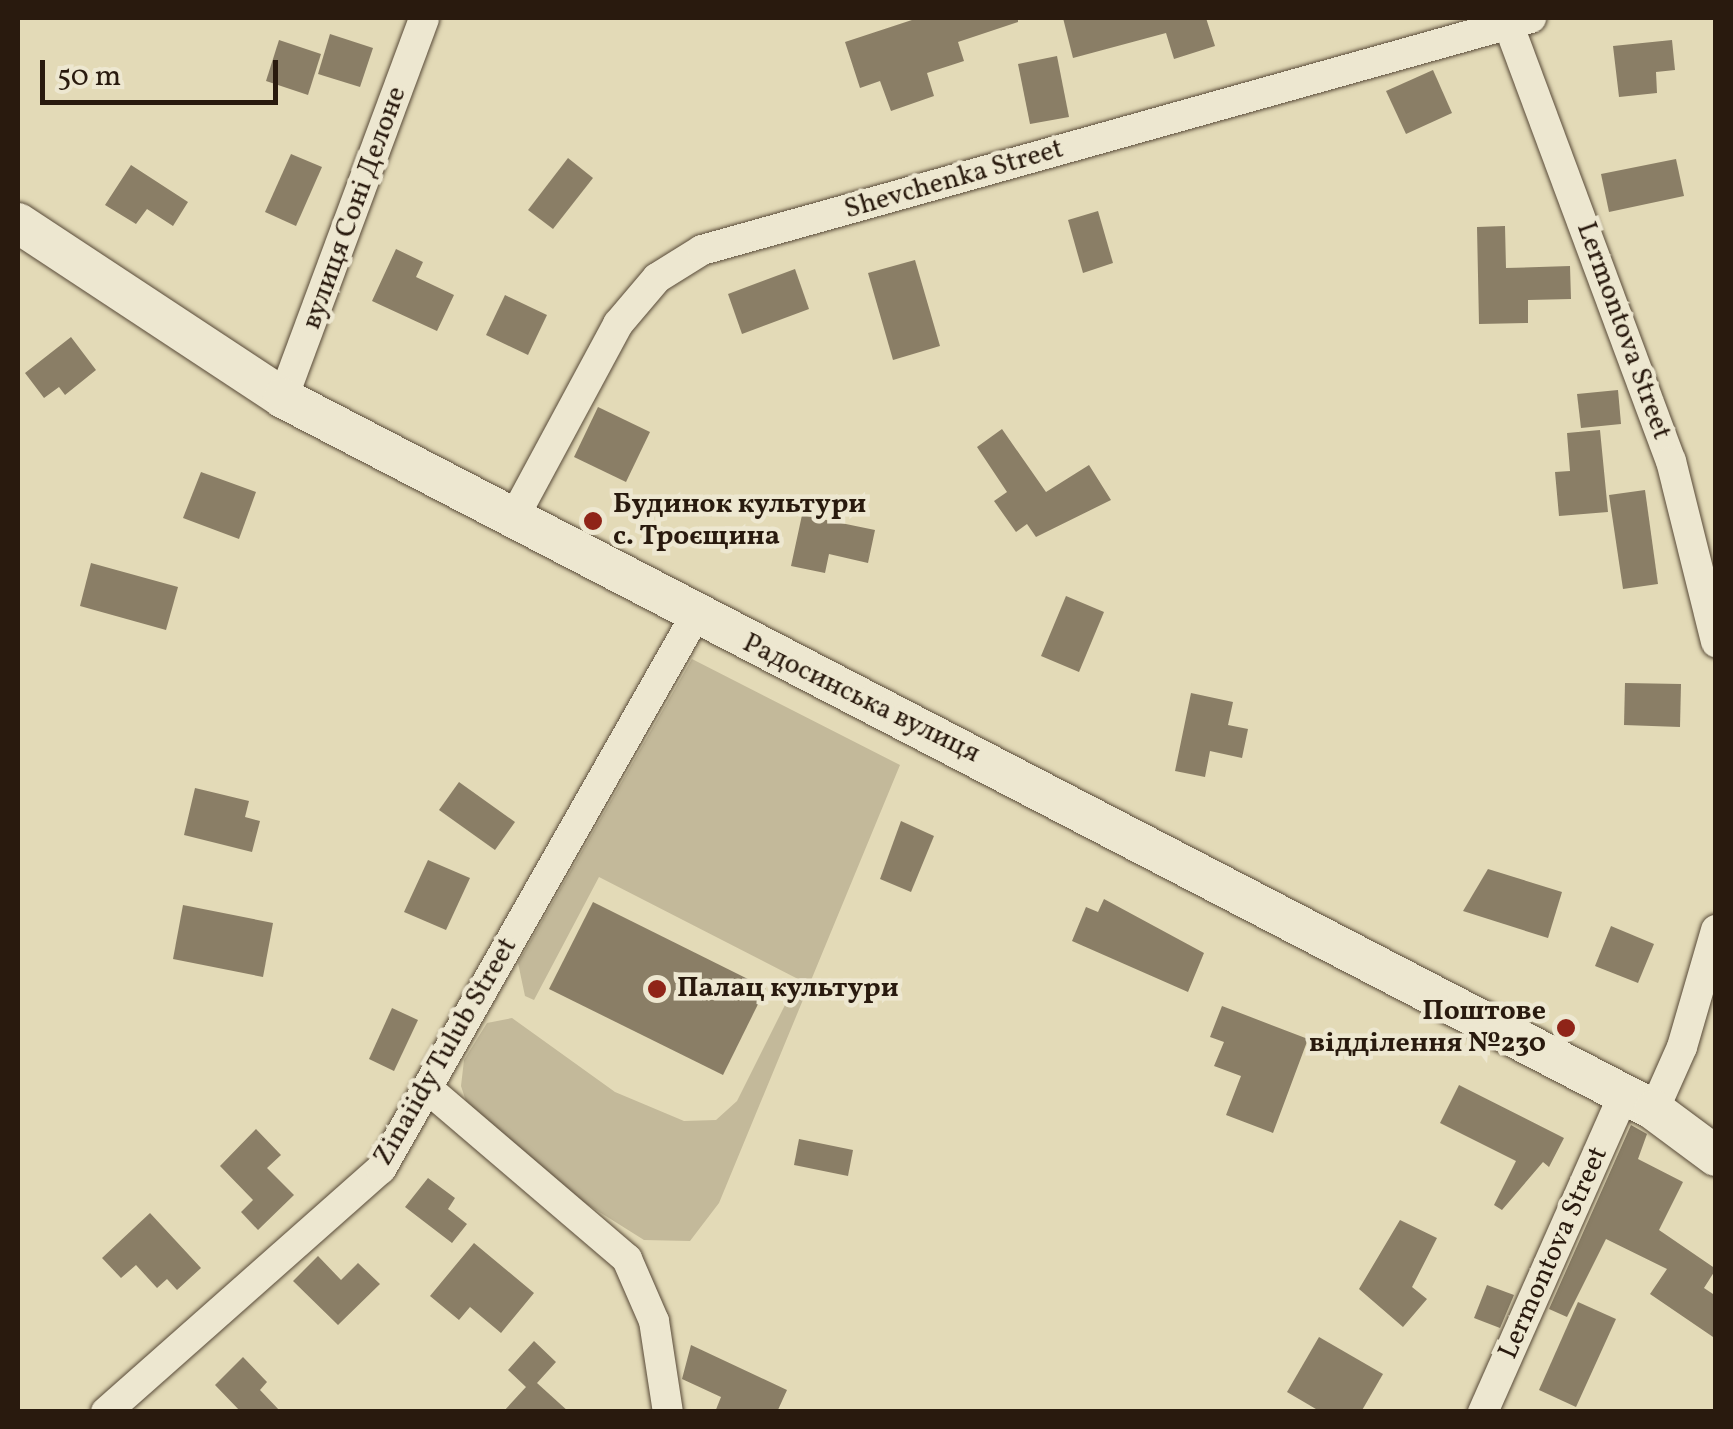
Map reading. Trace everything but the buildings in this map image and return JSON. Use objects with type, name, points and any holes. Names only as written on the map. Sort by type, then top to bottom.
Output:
[{"type":"street","name":"вулиця Соні Делоне","points":[[284,398],[424,18]]},
{"type":"street","name":"Shevchenka Street","points":[[512,521],[618,324],[657,278],[702,250],[1520,22]]},
{"type":"street","name":"Lermontova Street","points":[[1520,22],[1671,460],[1716,642]]},
{"type":"street","name":"Радосинська вулиця","points":[[18,222],[284,398],[694,618],[972,753],[1639,1102],[1716,1156]]},
{"type":"street","name":"Zinaiidy Tulub Street","points":[[106,1412],[381,1169],[694,618]]},
{"type":"street","name":"Lermontova Street","points":[[1483,1412],[1639,1102],[1682,1047],[1716,930]]},
{"type":"street","points":[[428,1088],[627,1259],[654,1320],[668,1412]]},
{"type":"shaded area","points":[[692,659],[900,765],[719,1203],[690,1241],[644,1240],[558,1186],[469,1110],[461,1086],[464,1060],[487,1023],[512,1018],[615,1092],[684,1121],[716,1120],[737,1101],[798,979],[599,877],[534,1000],[525,996],[518,963]]},
{"type":"place","name":"Будинок культури с. Троєщина","points":[[593,521]]},
{"type":"place","name":"Палац культури","points":[[657,989]]},
{"type":"place","name":"Поштове відділення №230","points":[[1566,1028]]}]
